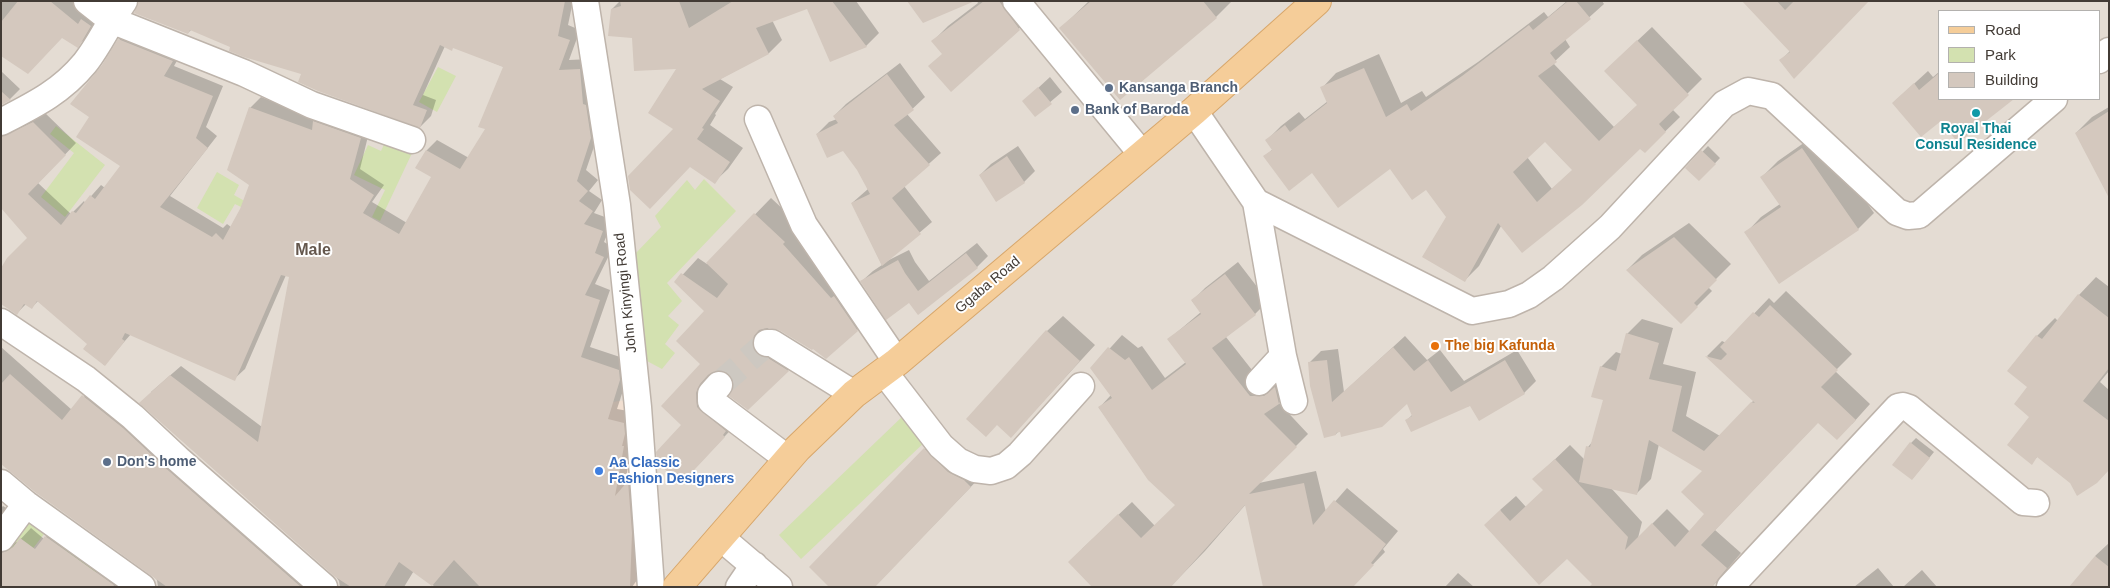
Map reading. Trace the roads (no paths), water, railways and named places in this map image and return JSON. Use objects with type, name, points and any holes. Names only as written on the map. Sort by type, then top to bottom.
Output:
[{"type":"main road","name":"Ggaba Road","points":[[677,587],[788,459],[854,394],[891,367],[1194,111],[1317,1]]},
{"type":"street","points":[[87,1],[118,11],[204,55],[312,104],[412,140]]},
{"type":"street","name":"John Kinyingi Road","points":[[585,1],[617,205],[638,407],[651,587]]},
{"type":"street","points":[[1016,1],[1142,154]]},
{"type":"street","points":[[1,122],[52,95],[66,84],[86,62],[118,11]]},
{"type":"street","points":[[1256,202],[1472,311],[1509,304],[1530,294],[1553,278],[1610,226],[1724,104],[1748,91],[1772,96],[1897,212],[1908,216],[1920,215],[2053,100]]},
{"type":"street","points":[[1194,111],[1256,202],[1283,356],[1294,401]]},
{"type":"street","points":[[758,119],[804,224],[941,446],[958,461],[974,470],[991,471],[1006,466],[1020,454],[1081,386]]},
{"type":"street","points":[[1,322],[86,379],[133,417],[179,460],[324,587]]},
{"type":"street","points":[[767,343],[772,343],[854,394]]},
{"type":"street","points":[[1259,382],[1283,356]]},
{"type":"street","points":[[719,385],[711,394],[712,401],[788,459]]},
{"type":"street","points":[[1730,587],[1898,407],[1909,408],[2023,502],[2036,503]]},
{"type":"street","points":[[1,483],[26,504],[142,587]]},
{"type":"street","points":[[1,538],[26,504]]},
{"type":"street","points":[[720,537],[779,587]]},
{"type":"street","points":[[739,587],[754,566]]},
{"type":"tunnel","points":[[719,385],[767,343]]},
{"type":"place","name":"Kansanga Branch","points":[[1109,88]]},
{"type":"place","name":"Bank of Baroda","points":[[1075,110]]},
{"type":"place","name":"Royal Thai Consul Residence","points":[[1976,113]]},
{"type":"place","name":"The big Kafunda","points":[[1435,346]]},
{"type":"place","name":"Don's home","points":[[107,462]]},
{"type":"place","name":"Aa Classic Fashion Designers","points":[[599,471]]},
{"type":"district","name":"Male","points":[[313,251]]}]
